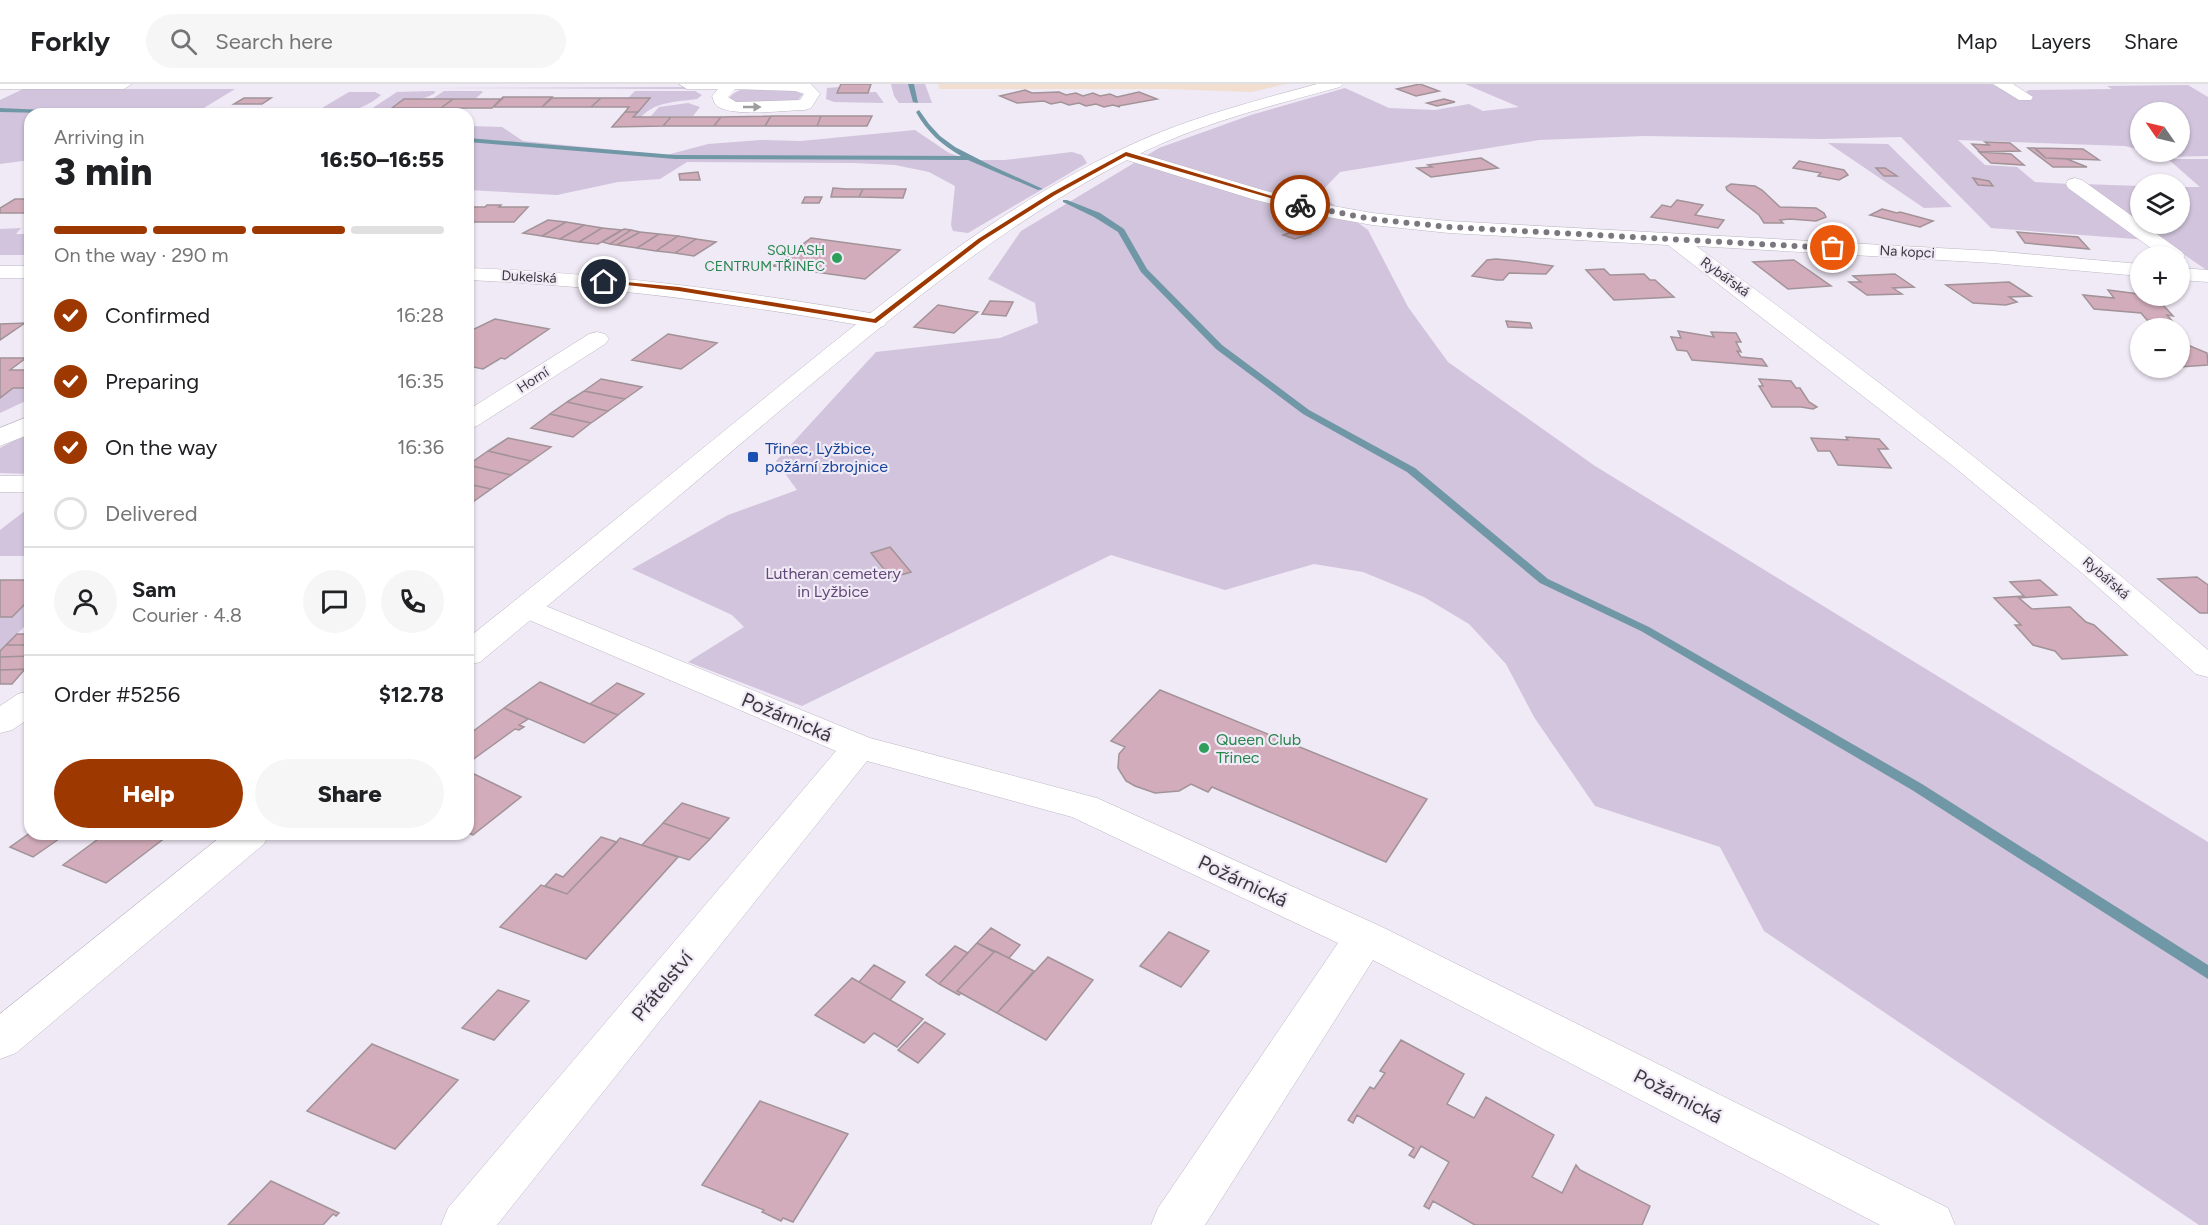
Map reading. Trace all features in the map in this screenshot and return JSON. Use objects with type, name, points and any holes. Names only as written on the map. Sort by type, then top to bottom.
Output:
[{"type":"street","points":[[0,84],[124,84]]},
{"type":"street","points":[[687,84],[732,84],[795,85],[807,88],[812,94],[805,105],[734,107],[722,102],[720,96],[732,84]]},
{"type":"street","points":[[474,650],[876,321],[980,240],[1053,194],[1126,154],[1219,117],[1335,84]]},
{"type":"street","points":[[2001,84],[2025,97]]},
{"type":"street","points":[[1126,154],[1259,195],[1311,208],[1371,219],[1449,227],[1673,239]]},
{"type":"street","points":[[2075,184],[2161,246]]},
{"type":"street","name":"Na kopci","points":[[1673,239],[1993,257],[2130,269]]},
{"type":"street","name":"Rybářská","points":[[1673,239],[1963,460],[2093,567],[2208,667]]},
{"type":"street","points":[[2190,266],[2205,276]]},
{"type":"street","points":[[0,272],[24,272]]},
{"type":"street","name":"Dukelská","points":[[474,274],[568,279],[679,289],[876,321]]},
{"type":"street","points":[[2190,275],[2205,276]]},
{"type":"street","name":"Horní","points":[[474,417],[597,339]]},
{"type":"street","points":[[0,438],[24,427]]},
{"type":"street","points":[[0,484],[24,484]]},
{"type":"street","name":"Požárnická","points":[[526,607],[859,747],[1084,807],[1365,937],[1930,1225]]},
{"type":"street","points":[[0,722],[24,706]]},
{"type":"street","name":"Přátelství","points":[[466,1225],[859,747]]},
{"type":"street","points":[[0,1040],[243,840]]},
{"type":"street","points":[[1176,1225],[1365,937]]},
{"type":"shaded area","points":[[938,84],[1286,84],[1252,92],[1167,89],[940,89]]},
{"type":"green space","points":[[891,84],[925,84],[932,103],[899,103],[894,96]]},
{"type":"green space","name":"Lutheran cemetery in Lyžbice","points":[[1465,84],[1991,84],[2018,97],[2032,97],[2026,92],[2029,90],[2188,85],[2208,97],[2208,156],[2190,156],[2190,102],[2130,102],[2130,147],[1958,140],[1985,165],[2017,167],[2035,182],[2069,184],[2130,227],[2130,234],[2140,234],[2148,240],[1991,228],[1901,137],[1822,139],[1644,136],[1539,140],[1340,172],[1319,194],[1368,230],[1408,307],[1448,362],[1595,466],[2208,842],[2208,1225],[2199,1225],[1764,931],[1720,847],[1595,806],[1534,717],[1506,664],[1469,624],[1424,597],[1363,572],[1314,564],[1225,590],[1111,555],[802,706],[688,662],[744,627],[732,615],[632,569],[728,515],[797,490],[776,461],[876,352],[1000,338],[1038,323],[1035,303],[988,279],[1021,231],[1159,148],[1251,115],[1345,88],[1389,108],[1435,110],[1469,104],[1483,111],[1519,107]]},
{"type":"green space","points":[[700,87],[694,89],[415,88],[427,88]]},
{"type":"green space","points":[[779,87],[803,94],[797,101],[736,103],[729,98],[745,89]]},
{"type":"green space","points":[[840,87],[837,93],[876,92],[884,103],[834,102],[826,99],[827,88]]},
{"type":"green space","points":[[23,89],[235,89],[204,108],[24,108],[24,161],[0,164],[0,100]]},
{"type":"green space","points":[[444,91],[483,92],[475,99],[432,99]]},
{"type":"green space","points":[[635,91],[695,91],[702,95],[697,99],[660,105],[641,117],[633,117],[649,98],[628,98]]},
{"type":"green space","points":[[349,92],[375,92],[381,95],[358,108],[322,108]]},
{"type":"green space","points":[[397,92],[436,92],[424,98],[408,100],[393,108],[373,108]]},
{"type":"green space","points":[[688,103],[700,107],[693,116],[651,116],[659,107]]},
{"type":"green space","points":[[474,126],[502,127],[523,141],[667,155],[708,144],[761,140],[801,141],[915,130],[949,153],[971,160],[1005,160],[1072,152],[1082,155],[1087,163],[968,233],[953,231],[951,225],[955,186],[929,172],[895,165],[687,162],[660,179],[618,182],[557,195],[474,190]]},
{"type":"green space","points":[[1828,143],[1888,144],[1952,207],[1924,208]]},
{"type":"green space","points":[[2208,159],[2208,271],[2190,259],[2190,246],[2172,246],[2154,234],[2190,234],[2190,187],[2200,187],[2190,178],[2190,174],[2185,174],[2171,162]]},
{"type":"green space","points":[[2081,184],[2130,186],[2130,218]]},
{"type":"green space","points":[[21,228],[16,234],[24,234],[24,255],[0,255],[0,229]]},
{"type":"green space","points":[[13,388],[24,388],[24,402],[0,413],[0,398]]},
{"type":"green space","points":[[24,435],[24,474],[0,473],[0,448]]},
{"type":"green space","points":[[24,512],[24,556],[0,556],[0,530]]},
{"type":"green space","points":[[24,603],[24,627],[0,651],[0,617]]},
{"type":"building","points":[[841,84],[871,84],[868,93],[837,93]]},
{"type":"building","points":[[1420,84],[1439,91],[1416,96],[1397,89]]},
{"type":"building","points":[[1025,90],[1032,93],[1059,92],[1066,95],[1076,93],[1083,96],[1093,93],[1100,96],[1110,94],[1117,97],[1139,92],[1157,99],[1118,106],[1120,107],[1113,105],[1104,107],[1096,104],[1086,106],[1079,103],[1051,104],[1044,101],[1017,103],[1000,96]]},
{"type":"building","points":[[503,97],[552,97],[542,107],[493,107]]},
{"type":"building","points":[[244,98],[271,98],[262,104],[234,104]]},
{"type":"building","points":[[552,98],[601,98],[591,107],[542,107]]},
{"type":"building","points":[[601,98],[650,98],[638,112],[625,112],[629,107],[591,107]]},
{"type":"building","points":[[404,99],[453,99],[441,108],[392,108]]},
{"type":"building","points":[[453,99],[502,99],[492,108],[441,108]]},
{"type":"building","points":[[1444,99],[1455,102],[1437,106],[1427,103]]},
{"type":"building","points":[[625,112],[638,112],[633,117],[671,117],[663,126],[612,127]]},
{"type":"building","points":[[771,116],[821,116],[817,126],[765,126]]},
{"type":"building","points":[[771,116],[765,126],[714,126],[721,117]]},
{"type":"building","points":[[821,116],[872,116],[867,126],[817,126]]},
{"type":"building","points":[[671,117],[721,117],[714,126],[663,126]]},
{"type":"building","points":[[1985,142],[2010,143],[2020,151],[1980,152],[1972,144],[1989,145]]},
{"type":"building","points":[[2028,148],[2035,148],[2046,158],[2067,159],[2087,167],[2053,167]]},
{"type":"building","points":[[2034,148],[2083,149],[2099,160],[2046,158]]},
{"type":"building","points":[[1979,152],[2011,154],[2024,165],[1991,163]]},
{"type":"building","points":[[1481,158],[1498,168],[1431,177],[1417,168],[1432,167],[1428,165]]},
{"type":"building","points":[[1799,161],[1844,170],[1848,175],[1839,180],[1818,176],[1821,173],[1793,168]]},
{"type":"building","points":[[1876,168],[1885,168],[1897,176],[1884,176]]},
{"type":"building","points":[[698,172],[700,180],[680,180],[679,174]]},
{"type":"building","points":[[1973,178],[1989,181],[1993,186],[1978,185]]},
{"type":"building","points":[[1731,184],[1755,186],[1780,207],[1816,208],[1826,217],[1816,221],[1790,219],[1780,220],[1783,223],[1764,223],[1759,215],[1727,190],[1726,187]]},
{"type":"building","points":[[833,188],[863,189],[859,197],[831,197]]},
{"type":"building","points":[[863,189],[906,189],[903,198],[859,197]]},
{"type":"building","points":[[805,197],[822,197],[819,203],[802,203]]},
{"type":"building","points":[[15,199],[24,199],[24,213],[0,213],[0,208]]},
{"type":"building","points":[[1677,200],[1703,205],[1695,215],[1724,220],[1718,228],[1651,217],[1662,205],[1671,207]]},
{"type":"building","points":[[501,205],[499,207],[528,207],[514,222],[474,222],[474,207]]},
{"type":"building","points":[[1882,209],[1933,221],[1920,227],[1870,215]]},
{"type":"building","points":[[548,220],[566,222],[542,236],[523,233]]},
{"type":"building","points":[[566,222],[584,225],[560,239],[542,236]]},
{"type":"building","points":[[584,225],[602,228],[579,242],[560,239]]},
{"type":"building","points":[[602,228],[622,230],[598,244],[579,242]]},
{"type":"building","points":[[624,229],[631,230],[610,244],[602,242]]},
{"type":"building","points":[[631,230],[640,232],[617,245],[610,244]]},
{"type":"building","points":[[1298,230],[1310,234],[1295,239],[1283,235]]},
{"type":"building","points":[[640,232],[659,234],[637,248],[617,245]]},
{"type":"building","points":[[2017,232],[2078,237],[2089,249],[2025,243]]},
{"type":"building","points":[[659,234],[678,236],[656,251],[637,248]]},
{"type":"building","points":[[678,236],[696,239],[675,253],[656,251]]},
{"type":"building","name":"SQUASH CENTRUM TŘINEC","points":[[811,238],[900,250],[865,279],[773,266]]},
{"type":"building","points":[[696,239],[716,242],[694,256],[675,253]]},
{"type":"building","points":[[1496,259],[1553,266],[1546,274],[1509,273],[1503,280],[1472,276],[1487,260]]},
{"type":"building","points":[[1794,260],[1831,286],[1788,289],[1753,262]]},
{"type":"building","points":[[1604,269],[1610,275],[1644,274],[1650,280],[1655,280],[1674,297],[1614,300],[1586,270]]},
{"type":"building","points":[[1895,274],[1914,287],[1893,288],[1902,294],[1867,295],[1849,282],[1861,282],[1853,276]]},
{"type":"building","points":[[2009,282],[2031,296],[2009,297],[2017,302],[2006,305],[1973,303],[1946,285]]},
{"type":"building","points":[[2108,290],[2130,293],[2130,306],[2164,306],[2173,316],[2145,318],[2141,313],[2094,309],[2083,295],[2114,298]]},
{"type":"building","points":[[990,301],[1013,302],[1006,316],[982,314]]},
{"type":"building","points":[[938,305],[978,312],[954,333],[914,327]]},
{"type":"building","points":[[495,319],[549,329],[505,359],[501,358],[483,369],[474,367],[474,329]]},
{"type":"building","points":[[1506,321],[1530,323],[1532,328],[1508,327]]},
{"type":"building","points":[[24,323],[0,340],[0,324]]},
{"type":"building","points":[[1678,331],[1714,337],[1711,332],[1736,333],[1741,342],[1736,342],[1741,352],[1737,351],[1741,357],[1762,359],[1767,366],[1692,360],[1687,351],[1677,350],[1671,337],[1681,338]]},
{"type":"building","points":[[668,334],[717,343],[681,369],[632,360]]},
{"type":"building","points":[[2190,346],[2207,353],[2208,365],[2190,366]]},
{"type":"building","points":[[0,358],[24,358],[10,370],[24,370],[24,388],[13,388],[0,398]]},
{"type":"building","points":[[601,379],[642,387],[625,399],[584,391]]},
{"type":"building","points":[[1759,379],[1791,381],[1796,388],[1800,388],[1809,402],[1817,407],[1813,409],[1772,407],[1759,386],[1763,386]]},
{"type":"building","points":[[584,391],[625,399],[608,411],[567,402]]},
{"type":"building","points":[[567,402],[608,411],[591,423],[550,414]]},
{"type":"building","points":[[550,414],[591,423],[573,437],[531,428]]},
{"type":"building","points":[[1846,437],[1879,439],[1888,449],[1878,449],[1891,468],[1838,465],[1830,451],[1818,451],[1811,438],[1848,440]]},
{"type":"building","points":[[508,438],[551,447],[531,461],[488,451]]},
{"type":"building","points":[[488,451],[531,461],[511,475],[474,466],[474,461]]},
{"type":"building","points":[[474,466],[511,475],[491,489],[474,485]]},
{"type":"building","points":[[474,485],[491,489],[474,501]]},
{"type":"building","points":[[890,547],[911,572],[891,578],[871,553]]},
{"type":"building","points":[[2197,577],[2208,585],[2208,613],[2200,613],[2158,579]]},
{"type":"building","points":[[0,580],[24,580],[24,605],[12,617],[0,617]]},
{"type":"building","points":[[2040,580],[2057,595],[2019,598],[2032,609],[2070,607],[2127,655],[2062,659],[2055,651],[2033,645],[2015,625],[2021,625],[1994,598],[2024,596],[2010,582]]},
{"type":"building","points":[[17,634],[24,634],[24,645],[6,645]]},
{"type":"building","points":[[6,645],[24,645],[24,656],[0,657],[0,651]]},
{"type":"building","points":[[24,656],[24,669],[0,670],[0,657]]},
{"type":"building","points":[[24,669],[12,684],[0,684],[0,670]]},
{"type":"building","points":[[540,682],[618,715],[584,743],[504,708]]},
{"type":"building","points":[[617,683],[644,694],[618,715],[590,704]]},
{"type":"building","points":[[1160,690],[1427,799],[1386,862],[1212,787],[1208,792],[1191,784],[1179,791],[1155,793],[1135,786],[1126,781],[1118,768],[1119,754],[1125,747],[1111,741]]},
{"type":"building","points":[[504,708],[528,719],[519,725],[524,727],[519,730],[515,729],[474,759],[474,730]]},
{"type":"building","points":[[474,774],[521,797],[474,834]]},
{"type":"building","points":[[682,803],[729,818],[710,839],[663,823]]},
{"type":"building","points":[[663,823],[710,839],[689,860],[642,845]]},
{"type":"building","points":[[24,837],[24,840],[57,840],[33,857],[10,847]]},
{"type":"building","points":[[601,837],[617,842],[567,894],[545,886],[556,874],[563,877]]},
{"type":"building","points":[[620,838],[678,857],[586,959],[500,927],[541,885],[567,894]]},
{"type":"building","points":[[97,840],[162,840],[106,883],[63,865]]},
{"type":"building","points":[[991,928],[1020,945],[1009,958],[977,943]]},
{"type":"building","points":[[1169,932],[1209,951],[1181,987],[1140,966]]},
{"type":"building","points":[[977,943],[994,952],[957,991],[961,993],[959,995],[939,984]]},
{"type":"building","points":[[955,946],[968,953],[939,984],[926,975]]},
{"type":"building","points":[[995,951],[1034,971],[997,1013],[957,991]]},
{"type":"building","points":[[1048,957],[1093,980],[1046,1040],[997,1013]]},
{"type":"building","points":[[874,965],[905,982],[890,1000],[859,982]]},
{"type":"building","points":[[852,978],[923,1019],[897,1047],[874,1033],[864,1043],[815,1015]]},
{"type":"building","points":[[498,990],[529,1001],[494,1040],[462,1028]]},
{"type":"building","points":[[925,1022],[945,1034],[918,1063],[898,1050]]},
{"type":"building","points":[[1401,1040],[1464,1074],[1447,1104],[1474,1118],[1486,1097],[1554,1135],[1532,1177],[1562,1193],[1576,1165],[1580,1170],[1650,1206],[1642,1225],[1475,1225],[1433,1201],[1429,1209],[1424,1206],[1449,1162],[1421,1146],[1414,1158],[1409,1155],[1414,1148],[1357,1115],[1353,1123],[1348,1120],[1370,1087],[1374,1089],[1385,1073],[1380,1071]]},
{"type":"building","points":[[372,1044],[458,1080],[395,1149],[307,1111]]},
{"type":"building","points":[[760,1101],[848,1134],[793,1222],[783,1218],[781,1221],[762,1212],[764,1210],[702,1185]]},
{"type":"building","points":[[271,1181],[339,1213],[336,1216],[333,1214],[323,1225],[228,1225]]},
{"type":"waterway","points":[[911,84],[916,102]]},
{"type":"waterway","points":[[0,110],[24,111]]},
{"type":"waterway","points":[[919,112],[926,125],[938,138],[969,158]]},
{"type":"waterway","points":[[474,140],[675,157],[969,158]]},
{"type":"waterway","points":[[969,158],[1040,189]]},
{"type":"waterway","points":[[1065,201],[1097,215],[1121,231],[1144,270],[1219,347],[1306,412],[1411,470],[1544,581],[1645,629],[1917,787],[2208,973]]},
{"type":"way so far","points":[[1300,205],[1371,219],[1449,227],[1833,248]]},
{"type":"place","name":"SQUASH CENTRUM TŘINEC","points":[[837,258]]},
{"type":"place","name":"Třinec, Lyžbice, požární zbrojnice","points":[[753,457]]},
{"type":"place","name":"Queen Club Třinec","points":[[1204,748]]},
{"type":"route","points":[[604,282],[679,289],[876,321],[980,240],[1053,194],[1126,154],[1259,195],[1300,205]]}]
